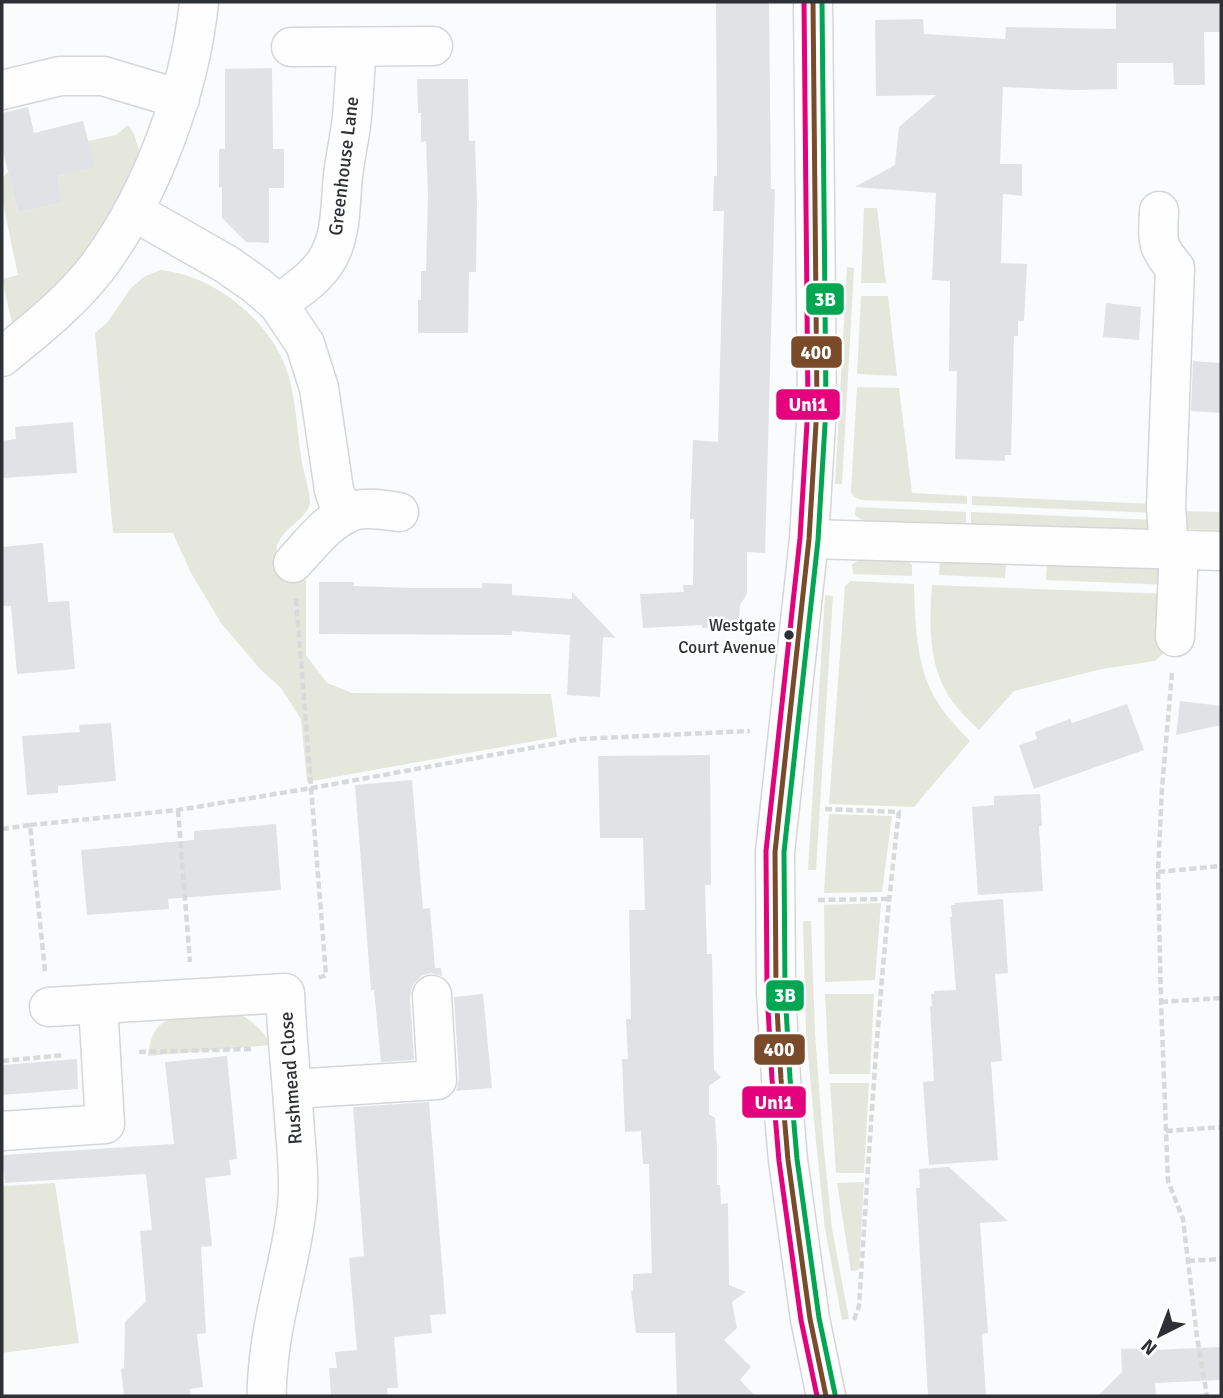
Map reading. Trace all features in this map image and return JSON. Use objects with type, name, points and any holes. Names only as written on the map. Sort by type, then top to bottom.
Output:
[{"type":"street","points":[[2,357],[70,298],[99,265],[133,211],[180,99],[199,2]]},
{"type":"street","points":[[813,2],[817,407],[809,539],[775,852],[776,991],[788,1160],[808,1306],[826,1396]]},
{"type":"street","points":[[291,47],[433,46]]},
{"type":"street","name":"Greenhouse Lane","points":[[278,304],[316,274],[335,243],[352,118],[357,47]]},
{"type":"street","points":[[2,90],[60,76],[103,76],[180,99]]},
{"type":"street","points":[[133,211],[226,264],[278,304],[305,344],[319,388],[334,490],[343,515]]},
{"type":"street","points":[[1159,211],[1158,241],[1175,268],[1166,506],[1174,550],[1175,638]]},
{"type":"street","points":[[293,563],[325,528],[343,515],[357,510],[400,512]]},
{"type":"street","points":[[809,539],[1221,551]]},
{"type":"street","name":"Rushmead Close","points":[[49,1007],[285,993],[297,1160],[297,1205],[271,1340],[267,1396]]},
{"type":"street","points":[[292,1089],[437,1080],[432,995]]},
{"type":"street","points":[[2,1131],[105,1124],[98,1005]]},
{"type":"path","points":[[285,993],[326,975],[293,563]]},
{"type":"path","points":[[1175,638],[1158,872],[1168,1181],[1183,1219],[1207,1396]]},
{"type":"path","points":[[2,829],[178,810],[312,789],[580,738],[789,730]]},
{"type":"path","points":[[825,809],[899,812],[880,993],[859,1307],[854,1320]]},
{"type":"path","points":[[178,810],[193,999]]},
{"type":"path","points":[[30,825],[49,1007],[51,1056]]},
{"type":"path","points":[[1158,872],[1221,866]]},
{"type":"path","points":[[818,900],[889,899]]},
{"type":"path","points":[[1161,1002],[1221,998]]},
{"type":"path","points":[[2,1061],[101,1053],[287,1048]]},
{"type":"path","points":[[1166,1131],[1221,1127]]},
{"type":"path","points":[[1188,1261],[1221,1259]]},
{"type":"shaded area","points":[[128,125],[139,150],[136,166],[104,226],[41,302],[13,327],[2,279],[18,275],[2,199],[2,178],[8,172],[18,213],[63,202],[57,176],[94,167],[88,141],[116,135]]},
{"type":"shaded area","points":[[864,208],[877,208],[886,283],[861,283]]},
{"type":"shaded area","points":[[847,267],[854,268],[842,484],[835,484]]},
{"type":"shaded area","points":[[161,270],[182,274],[222,292],[256,321],[281,357],[289,377],[295,406],[310,503],[303,516],[284,533],[277,547],[277,555],[283,570],[306,580],[306,655],[327,683],[352,693],[551,694],[557,737],[307,782],[301,719],[281,688],[260,669],[221,623],[191,573],[173,533],[113,533],[95,333],[107,323],[131,288],[145,276]]},
{"type":"shaded area","points":[[861,296],[888,296],[897,376],[857,374]]},
{"type":"shaded area","points":[[857,387],[899,388],[912,493],[967,496],[967,504],[861,500],[854,497],[851,492]]},
{"type":"shaded area","points":[[972,496],[1156,504],[1156,513],[972,505]]},
{"type":"shaded area","points":[[856,507],[966,512],[966,528],[874,524],[855,515]]},
{"type":"shaded area","points":[[1178,511],[1221,512],[1221,530],[1186,529]]},
{"type":"shaded area","points":[[971,512],[1155,520],[1149,534],[971,528]]},
{"type":"shaded area","points":[[872,558],[908,561],[912,565],[912,576],[853,574],[852,564]]},
{"type":"shaded area","points":[[940,561],[1006,563],[1005,578],[939,575]]},
{"type":"shaded area","points":[[1047,565],[1165,568],[1170,585],[1046,580]]},
{"type":"shaded area","points":[[851,581],[914,584],[918,642],[924,672],[942,710],[970,741],[914,807],[829,804],[845,586]]},
{"type":"shaded area","points":[[932,585],[1169,594],[1164,653],[1155,661],[1102,669],[1014,691],[979,730],[953,702],[939,675],[932,646]]},
{"type":"shaded area","points":[[825,595],[833,596],[816,870],[808,870]]},
{"type":"shaded area","points":[[829,814],[892,816],[882,892],[824,893]]},
{"type":"shaded area","points":[[881,903],[875,980],[825,982],[824,905]]},
{"type":"shaded area","points":[[803,921],[811,921],[815,1033],[823,1141],[832,1229],[849,1319],[842,1320],[825,1229],[816,1141],[806,1033]]},
{"type":"shaded area","points":[[825,994],[874,994],[870,1074],[829,1074]]},
{"type":"shaded area","points":[[234,1011],[256,1025],[271,1045],[148,1056],[153,1036],[161,1024],[174,1018]]},
{"type":"shaded area","points":[[830,1083],[869,1083],[864,1173],[836,1173]]},
{"type":"shaded area","points":[[2,1170],[3,1186],[55,1183],[79,1343],[2,1353]]},
{"type":"shaded area","points":[[864,1182],[859,1270],[851,1271],[837,1183]]},
{"type":"building","points":[[716,2],[769,2],[771,189],[775,189],[765,553],[747,552],[747,594],[740,605],[739,627],[702,628],[702,625],[643,628],[640,594],[684,592],[683,585],[693,585],[694,519],[690,519],[693,440],[718,442],[724,211],[713,211],[714,176],[717,176]]},
{"type":"building","points":[[1116,2],[1221,2],[1221,32],[1204,32],[1205,85],[1174,85],[1173,63],[1117,63],[1117,89],[1003,87],[1000,164],[1022,164],[1022,196],[1003,194],[1001,263],[1027,264],[1024,321],[1018,321],[1018,336],[1014,336],[1011,455],[1005,455],[1005,461],[955,459],[957,371],[949,371],[950,281],[932,280],[936,193],[855,187],[895,165],[899,127],[936,95],[876,96],[875,20],[923,19],[924,34],[1005,39],[1006,27],[1116,29]]},
{"type":"building","points":[[272,68],[273,149],[284,149],[284,188],[269,188],[269,243],[246,242],[222,218],[219,149],[225,149],[225,69]]},
{"type":"building","points":[[417,79],[468,79],[469,141],[475,141],[477,202],[476,272],[469,272],[468,333],[418,333],[421,271],[426,271],[428,195],[426,141],[421,142]]},
{"type":"building","points":[[28,107],[34,133],[83,121],[95,167],[57,176],[63,202],[18,213],[2,147],[2,113]]},
{"type":"building","points":[[1106,303],[1141,307],[1139,340],[1103,337]]},
{"type":"building","points":[[1193,361],[1221,363],[1221,413],[1191,411]]},
{"type":"building","points":[[73,422],[77,473],[2,478],[2,441],[16,439],[15,427]]},
{"type":"building","points":[[43,543],[48,602],[69,601],[75,669],[17,674],[11,606],[2,606],[2,547]]},
{"type":"building","points":[[319,582],[354,582],[354,586],[413,588],[482,588],[482,583],[512,584],[512,595],[572,599],[572,592],[616,638],[603,637],[600,697],[567,695],[570,635],[512,631],[512,635],[319,634]]},
{"type":"building","points":[[1180,701],[1221,706],[1221,725],[1176,735]]},
{"type":"building","points":[[1127,704],[1144,750],[1034,789],[1019,745],[1037,739],[1035,732],[1070,719],[1072,723]]},
{"type":"building","points":[[111,723],[116,781],[58,786],[58,793],[27,795],[22,736],[80,732],[79,725]]},
{"type":"building","points":[[710,755],[711,885],[705,885],[707,954],[712,954],[714,1070],[721,1077],[709,1086],[709,1114],[715,1118],[717,1185],[720,1185],[721,1204],[728,1203],[729,1285],[746,1292],[732,1302],[737,1328],[724,1340],[751,1367],[740,1380],[755,1396],[677,1396],[675,1333],[636,1333],[631,1291],[633,1274],[652,1273],[649,1164],[643,1164],[641,1131],[625,1132],[622,1059],[628,1059],[626,1019],[631,1019],[629,910],[645,910],[643,838],[600,838],[598,756]]},
{"type":"building","points":[[412,780],[423,909],[430,908],[435,968],[441,968],[442,976],[431,973],[421,976],[412,986],[410,996],[414,1060],[381,1062],[374,990],[371,990],[355,785]]},
{"type":"building","points":[[1040,794],[1043,891],[978,895],[972,807],[994,805],[994,796]]},
{"type":"building","points":[[276,824],[281,890],[168,899],[169,909],[87,915],[81,850],[194,840],[194,831]]},
{"type":"building","points":[[1003,899],[1008,973],[995,974],[1002,1061],[991,1062],[998,1160],[929,1165],[923,1082],[934,1081],[931,994],[934,994],[934,991],[956,990],[951,905]]},
{"type":"building","points":[[483,994],[492,1088],[456,1091],[459,1079],[454,997]]},
{"type":"building","points":[[227,1056],[237,1159],[229,1160],[231,1175],[205,1178],[212,1246],[201,1247],[206,1333],[197,1334],[203,1387],[190,1389],[191,1396],[124,1396],[121,1369],[124,1368],[125,1322],[146,1301],[140,1231],[152,1230],[146,1174],[5,1183],[3,1155],[174,1144],[165,1062]]},
{"type":"building","points":[[77,1059],[78,1089],[2,1095],[2,1065]]},
{"type":"building","points":[[429,1102],[446,1314],[430,1315],[432,1333],[394,1337],[398,1388],[387,1388],[388,1396],[331,1396],[329,1368],[337,1368],[335,1352],[357,1350],[349,1258],[364,1256],[353,1107]]},
{"type":"building","points":[[949,1167],[1008,1221],[980,1223],[988,1333],[982,1334],[986,1396],[928,1396],[916,1188],[920,1188],[919,1169]]},
{"type":"building","points":[[1221,1347],[1221,1380],[1155,1383],[1156,1396],[1098,1396],[1122,1372],[1121,1349]]},
{"type":"transit line","name":"Uni1","points":[[804,2],[808,407],[800,538],[766,851],[767,991],[779,1161],[801,1320],[817,1396]]},
{"type":"transit line","name":"400","points":[[813,2],[817,407],[809,539],[775,852],[776,991],[788,1160],[810,1319],[826,1396]]},
{"type":"transit line","name":"3B","points":[[822,2],[826,408],[818,540],[784,852],[785,991],[797,1159],[819,1318],[835,1394]]},
{"type":"place","name":"Westgate Court Avenue","points":[[789,635]]}]
